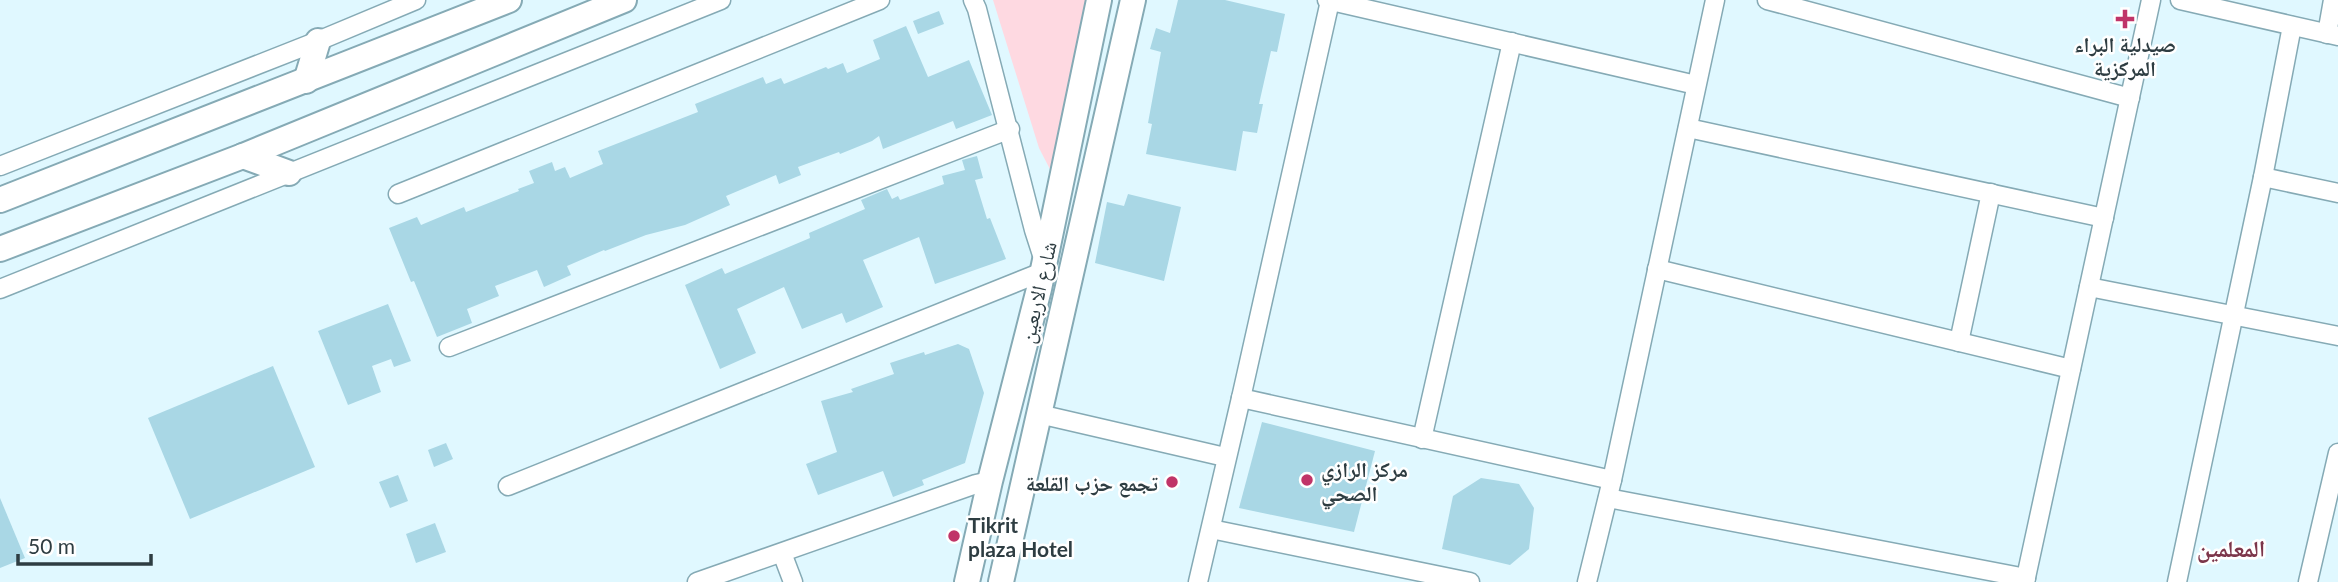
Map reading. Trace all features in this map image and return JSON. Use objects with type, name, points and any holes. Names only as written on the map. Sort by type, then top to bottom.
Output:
[{"type":"main road","points":[[0,200],[509,0]]},
{"type":"main road","points":[[0,249],[243,156],[624,0]]},
{"type":"main road","name":"شارع الاربعين","points":[[967,582],[1042,274],[1099,0]]},
{"type":"main road","name":"شارع الاربعين","points":[[1001,582],[1133,0]]},
{"type":"main road","points":[[306,81],[318,41]]},
{"type":"main road","points":[[243,156],[289,173]]},
{"type":"main road","points":[[1042,274],[1067,297]]},
{"type":"street","points":[[0,166],[416,0]]},
{"type":"street","points":[[0,289],[721,0]]},
{"type":"street","points":[[398,194],[880,0]]},
{"type":"street","points":[[508,486],[1042,274],[1010,129],[973,0]]},
{"type":"street","points":[[1198,582],[1328,0],[1696,85]]},
{"type":"street","points":[[1587,582],[1612,480],[1716,0]]},
{"type":"street","points":[[1767,0],[2130,98]]},
{"type":"street","points":[[1608,498],[2026,580],[2151,0]]},
{"type":"street","points":[[2180,0],[2333,35],[2333,0]]},
{"type":"street","points":[[2177,582],[2235,314],[2292,26]]},
{"type":"street","points":[[1422,439],[1512,42]]},
{"type":"street","points":[[1688,128],[2104,218]]},
{"type":"street","points":[[449,347],[1010,129]]},
{"type":"street","points":[[2263,177],[2338,193]]},
{"type":"street","points":[[1959,342],[1991,193]]},
{"type":"street","points":[[1657,269],[2071,369]]},
{"type":"street","points":[[2089,287],[2338,336]]},
{"type":"street","points":[[1241,398],[1612,480]]},
{"type":"street","points":[[1040,414],[1226,457]]},
{"type":"street","points":[[2308,582],[2338,453]]},
{"type":"street","points":[[696,582],[990,481]]},
{"type":"street","points":[[1211,529],[1470,582]]},
{"type":"street","points":[[782,553],[793,582]]},
{"type":"shaded area","points":[[993,0],[1088,0],[1054,177],[1039,148]]},
{"type":"building","points":[[1178,0],[1225,0],[1285,14],[1277,52],[1271,51],[1259,104],[1263,104],[1257,133],[1243,131],[1236,171],[1146,154],[1152,124],[1148,123],[1161,52],[1150,49],[1156,28],[1170,33]]},
{"type":"building","points":[[939,11],[944,24],[918,34],[913,21]]},
{"type":"building","points":[[906,26],[928,77],[969,60],[992,115],[956,129],[953,121],[883,149],[879,136],[840,154],[839,152],[798,167],[801,175],[779,184],[776,175],[726,196],[730,205],[685,225],[646,235],[567,266],[571,275],[544,287],[537,270],[495,286],[499,296],[467,309],[472,323],[437,337],[389,228],[417,217],[421,225],[464,207],[466,212],[519,191],[518,189],[534,183],[529,171],[552,162],[555,171],[565,167],[570,178],[603,164],[598,151],[698,112],[695,104],[763,77],[766,84],[781,78],[784,84],[843,63],[847,73],[880,59],[873,40]]},
{"type":"building","points":[[977,156],[983,178],[975,180],[987,219],[990,218],[1006,259],[935,284],[919,237],[863,260],[883,307],[846,323],[842,313],[802,329],[784,287],[737,309],[756,353],[720,369],[685,285],[722,268],[725,274],[810,238],[809,233],[865,209],[861,200],[887,189],[892,199],[898,196],[900,200],[944,184],[942,176],[965,170],[962,160]]},
{"type":"building","points":[[1128,194],[1181,207],[1164,281],[1095,263],[1107,202],[1124,206]]},
{"type":"building","points":[[388,304],[411,361],[394,367],[391,359],[372,366],[381,392],[348,405],[318,331]]},
{"type":"building","points":[[958,344],[969,349],[984,393],[965,463],[922,480],[924,485],[893,497],[883,471],[818,495],[806,464],[837,452],[821,401],[853,392],[851,389],[894,374],[890,363]]},
{"type":"building","points":[[273,366],[315,467],[190,519],[148,418]]},
{"type":"building","name":"مركز الرازي الصحي","points":[[1262,422],[1375,451],[1354,532],[1239,508]]},
{"type":"building","points":[[446,443],[453,459],[434,467],[428,450]]},
{"type":"building","points":[[398,475],[408,501],[390,508],[379,482]]},
{"type":"building","points":[[1481,478],[1519,484],[1534,508],[1529,549],[1510,565],[1442,549],[1453,496]]},
{"type":"building","points":[[0,498],[25,558],[0,568]]},
{"type":"building","points":[[435,523],[446,552],[416,563],[406,534]]},
{"type":"place","name":"صيدلية البراء المركزية","points":[[2125,19]]},
{"type":"place","name":"مركز الرازي الصحي","points":[[1307,480]]},
{"type":"place","name":"تجمع حزب القلعة","points":[[1172,482]]},
{"type":"place","name":"Tikrit plaza Hotel","points":[[954,536]]},
{"type":"district","name":"المعلمين","points":[[2231,548]]}]
